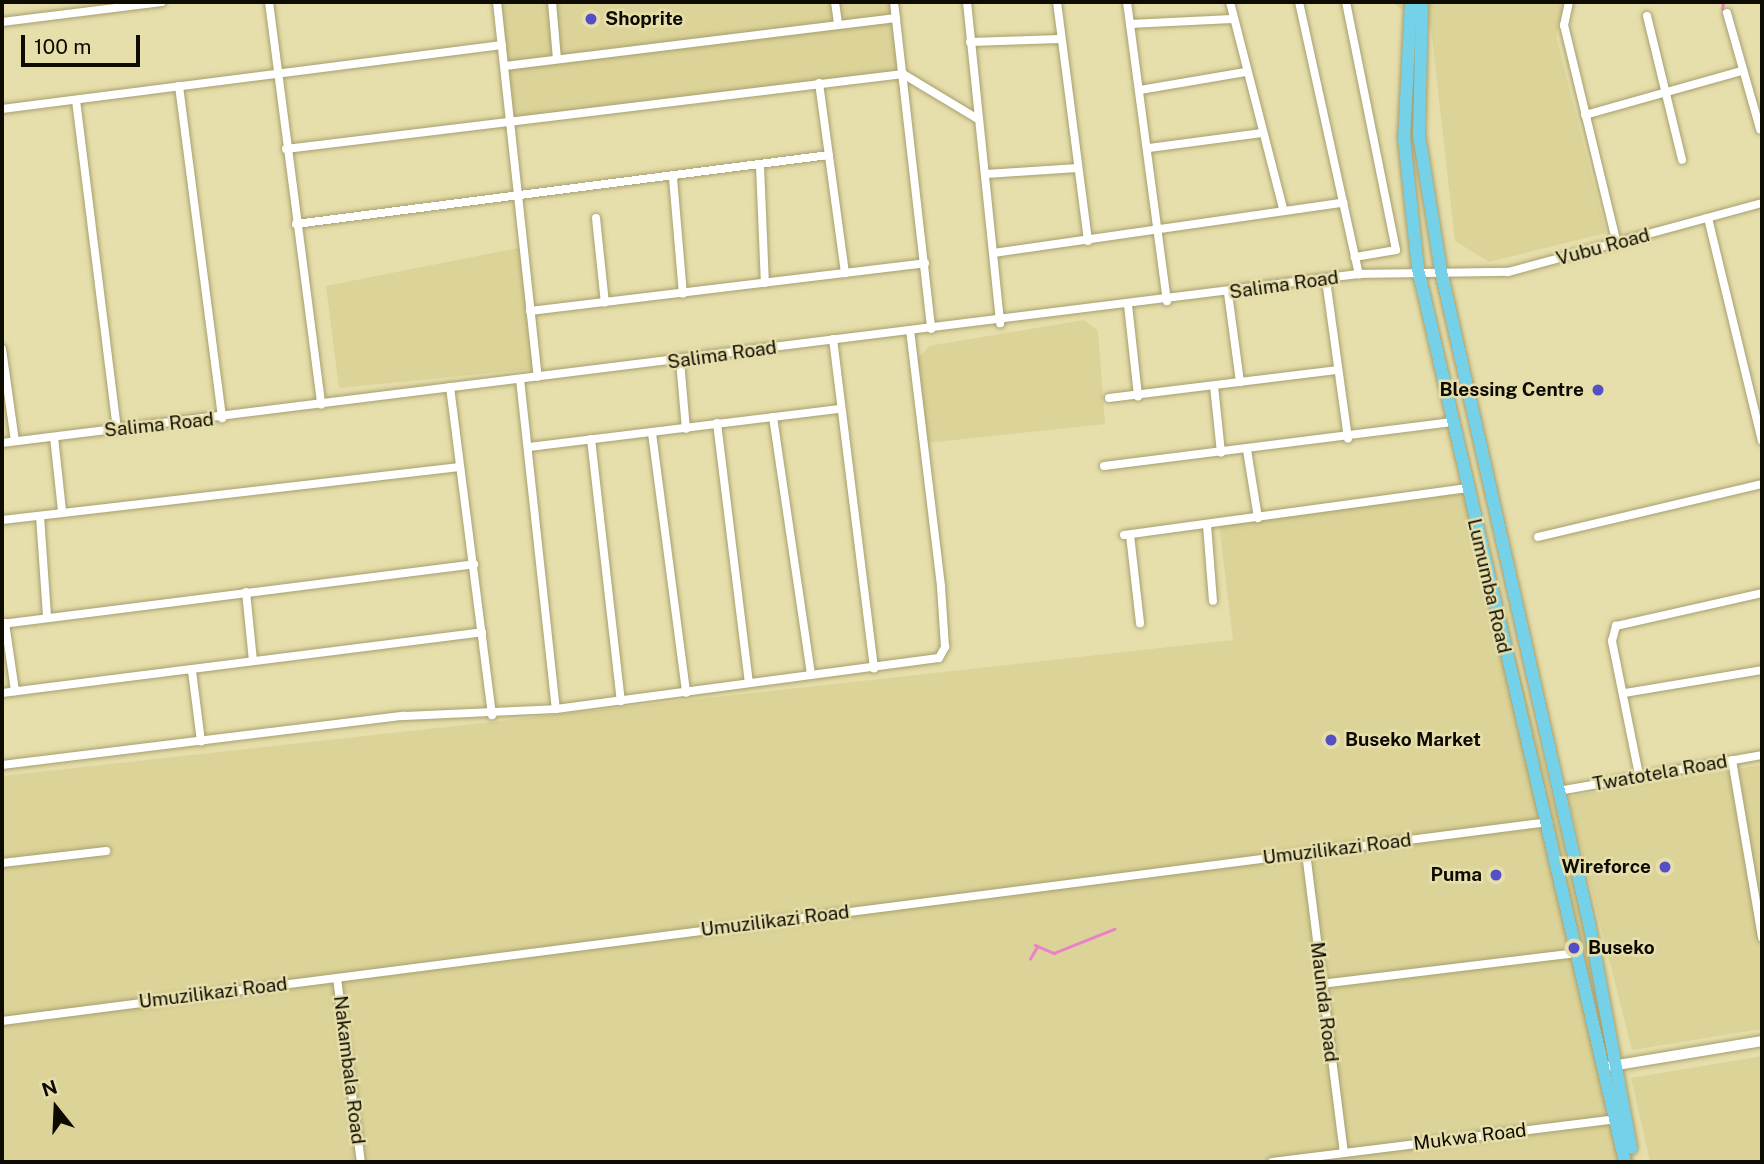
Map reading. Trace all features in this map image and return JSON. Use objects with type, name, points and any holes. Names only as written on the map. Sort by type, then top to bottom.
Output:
[{"type":"main road","name":"Lumumba Road","points":[[1411,2],[1404,138],[1418,269],[1466,488],[1581,953],[1613,1066]]},
{"type":"main road","name":"Lumumba Road","points":[[1422,2],[1419,135],[1441,271],[1558,791],[1622,1119],[1633,1162]]},
{"type":"main road","name":"Lumumba Road","points":[[1622,1119],[1625,1162]]},
{"type":"street","points":[[2,22],[162,2]]},
{"type":"street","points":[[269,2],[321,405]]},
{"type":"street","points":[[497,2],[538,377]]},
{"type":"street","points":[[552,2],[557,59]]},
{"type":"street","points":[[835,2],[838,24]]},
{"type":"street","points":[[894,2],[931,329]]},
{"type":"street","points":[[967,2],[1000,323]]},
{"type":"street","points":[[1057,2],[1088,241]]},
{"type":"street","points":[[1127,2],[1149,148],[1167,301]]},
{"type":"street","points":[[1230,2],[1245,72],[1283,209]]},
{"type":"street","points":[[1299,2],[1359,274]]},
{"type":"street","points":[[1346,2],[1396,250],[1355,257]]},
{"type":"street","points":[[1569,2],[1564,25],[1617,244]]},
{"type":"street","points":[[1727,13],[1760,129]]},
{"type":"street","points":[[1647,16],[1682,160]]},
{"type":"street","points":[[505,66],[896,18]]},
{"type":"street","points":[[1130,24],[1232,19]]},
{"type":"street","points":[[970,41],[1060,39]]},
{"type":"street","points":[[2,109],[502,46]]},
{"type":"street","points":[[1585,115],[1742,71]]},
{"type":"street","points":[[1140,90],[1245,72]]},
{"type":"street","points":[[286,149],[511,120],[721,100],[819,83],[903,74],[978,119]]},
{"type":"street","points":[[819,83],[845,273]]},
{"type":"street","points":[[179,86],[222,418]]},
{"type":"street","points":[[76,100],[117,429]]},
{"type":"street","points":[[1149,148],[1262,133]]},
{"type":"street","points":[[296,225],[519,195],[673,178],[829,155]]},
{"type":"street","points":[[760,166],[765,283]]},
{"type":"street","points":[[986,174],[1078,168]]},
{"type":"street","points":[[673,178],[683,294]]},
{"type":"street","points":[[994,253],[1088,241],[1283,209],[1343,203]]},
{"type":"street","name":"Vubu Road","points":[[1441,271],[1508,272],[1762,203]]},
{"type":"street","points":[[596,218],[605,303]]},
{"type":"street","points":[[1708,218],[1762,441]]},
{"type":"street","points":[[530,311],[925,263]]},
{"type":"street","name":"Salima Road","points":[[2,443],[680,361],[832,339],[1000,323],[1359,274],[1418,269],[1441,271]]},
{"type":"street","points":[[1326,280],[1348,438]]},
{"type":"street","points":[[1228,293],[1240,382]]},
{"type":"street","points":[[1128,306],[1138,396]]},
{"type":"street","points":[[2,765],[403,716],[492,715],[556,709],[811,674],[926,663],[946,647],[910,331]]},
{"type":"street","points":[[832,339],[838,409],[874,668]]},
{"type":"street","points":[[2,349],[15,442]]},
{"type":"street","points":[[680,361],[686,429]]},
{"type":"street","points":[[1109,398],[1338,370]]},
{"type":"street","points":[[520,379],[556,709]]},
{"type":"street","points":[[1214,386],[1221,453]]},
{"type":"street","points":[[450,387],[492,715]]},
{"type":"street","points":[[529,447],[838,409]]},
{"type":"street","points":[[773,417],[811,674]]},
{"type":"street","points":[[1104,466],[1348,438],[1452,422]]},
{"type":"street","points":[[717,423],[749,682]]},
{"type":"street","points":[[652,433],[685,693]]},
{"type":"street","points":[[54,437],[62,510]]},
{"type":"street","points":[[591,439],[621,701]]},
{"type":"street","points":[[1247,450],[1258,518]]},
{"type":"street","points":[[2,520],[40,516],[62,510],[460,467]]},
{"type":"street","points":[[1538,537],[1762,484]]},
{"type":"street","points":[[1140,624],[1127,535],[1466,488]]},
{"type":"street","points":[[40,516],[47,617]]},
{"type":"street","points":[[1207,524],[1213,601]]},
{"type":"street","points":[[15,691],[4,624],[474,564]]},
{"type":"street","points":[[246,592],[253,660]]},
{"type":"street","points":[[1639,775],[1625,693],[1612,641],[1616,626],[1762,593]]},
{"type":"street","points":[[2,693],[482,632]]},
{"type":"street","points":[[192,670],[201,741]]},
{"type":"street","points":[[1625,693],[1762,670]]},
{"type":"street","name":"Twatotela Road","points":[[1558,791],[1762,755]]},
{"type":"street","points":[[1732,760],[1762,937]]},
{"type":"street","name":"Umuzilikazi Road","points":[[2,1021],[1548,822]]},
{"type":"street","points":[[2,863],[106,851]]},
{"type":"street","name":"Maunda Road","points":[[1306,853],[1344,1152]]},
{"type":"street","points":[[1321,984],[1581,953]]},
{"type":"street","name":"Nakambala Road","points":[[337,978],[361,1162]]},
{"type":"street","points":[[1613,1066],[1762,1041]]},
{"type":"street","name":"Mukwa Road","points":[[1272,1162],[1622,1119]]},
{"type":"shaded area","points":[[498,2],[894,2],[903,74],[511,119]]},
{"type":"shaded area","points":[[1391,2],[1564,2],[1556,36],[1606,233],[1489,262],[1455,241],[1431,28]]},
{"type":"shaded area","points":[[523,247],[534,369],[339,388],[326,286]]},
{"type":"shaded area","points":[[1084,320],[1098,331],[1105,424],[926,443],[916,360],[929,346]]},
{"type":"shaded area","points":[[1470,483],[1604,993],[1635,1162],[2,1162],[2,776],[1233,640],[1219,525],[1432,496]]},
{"type":"shaded area","points":[[1762,765],[1762,1029],[1632,1050],[1568,797]]},
{"type":"shaded area","points":[[1762,1056],[1762,1162],[1650,1162],[1631,1078]]},
{"type":"waterway","points":[[1722,9],[1723,2]]},
{"type":"waterway","points":[[1035,945],[1054,953],[1114,929]]},
{"type":"waterway","points":[[1030,959],[1037,947]]},
{"type":"place","name":"Shoprite","points":[[591,19]]},
{"type":"place","name":"Blessing Centre","points":[[1598,390]]},
{"type":"place","name":"Buseko Market","points":[[1331,740]]},
{"type":"place","name":"Wireforce","points":[[1665,867]]},
{"type":"place","name":"Puma","points":[[1496,875]]},
{"type":"place","name":"Buseko","points":[[1574,948]]}]
